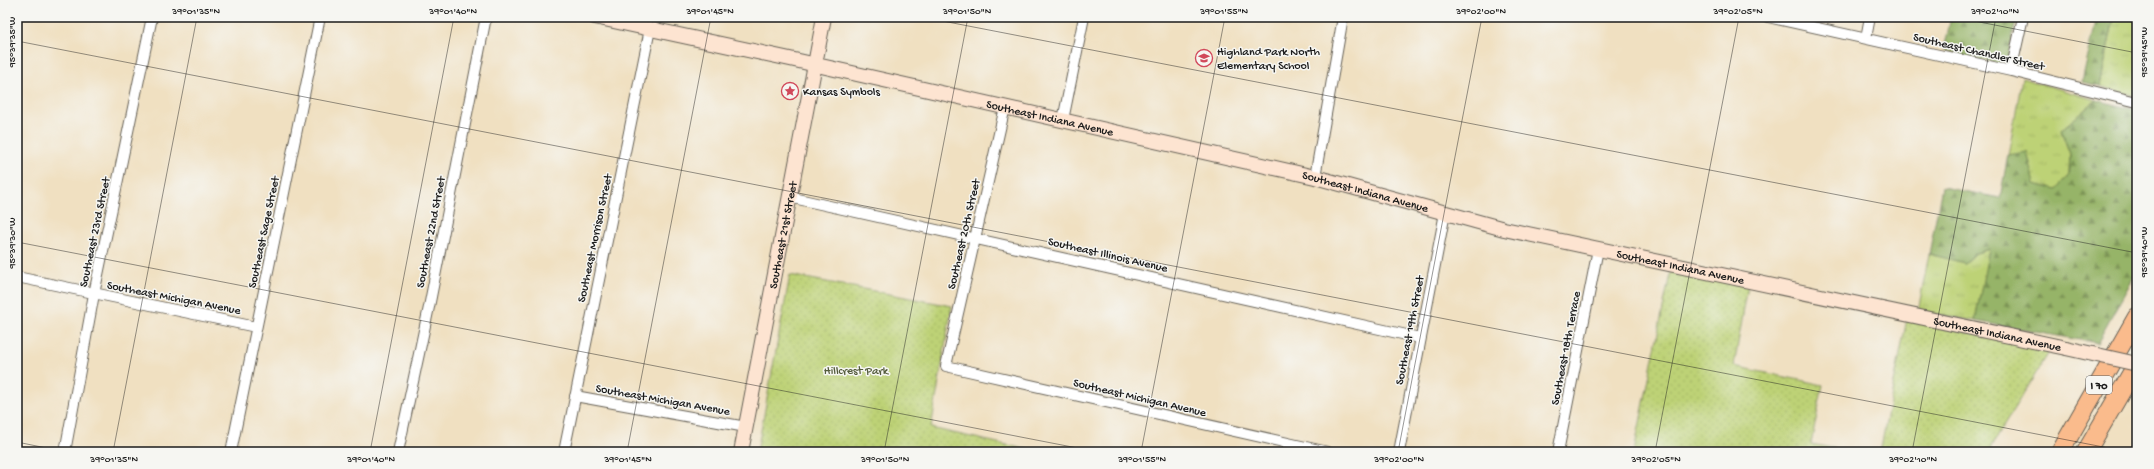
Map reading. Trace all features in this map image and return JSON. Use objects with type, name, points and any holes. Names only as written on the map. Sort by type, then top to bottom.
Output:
[{"type":"highway","name":"I 70","points":[[2060,452],[2137,317]]},
{"type":"highway","name":"I 70","points":[[2086,452],[2137,364]]},
{"type":"street","name":"Southeast 23rd Street","points":[[65,452],[94,294],[152,17]]},
{"type":"street","name":"Southeast Sage Street","points":[[231,452],[320,17]]},
{"type":"street","name":"Southeast 22nd Street","points":[[398,452],[429,307],[486,17]]},
{"type":"street","name":"Southeast Indiana Avenue","points":[[595,17],[815,64],[1315,177],[1504,228],[2137,364]]},
{"type":"street","name":"Southeast 21st Street","points":[[741,452],[824,17]]},
{"type":"street","points":[[1062,120],[1084,17]]},
{"type":"street","points":[[1315,177],[1343,17]]},
{"type":"street","name":"Southeast Chandler Street","points":[[1768,17],[2011,71],[2137,102]]},
{"type":"street","points":[[1866,38],[1870,17]]},
{"type":"street","points":[[2011,71],[2023,17]]},
{"type":"street","name":"Southeast Morrison Street","points":[[564,452],[650,29]]},
{"type":"street","name":"Southeast 20th Street","points":[[946,366],[1005,107]]},
{"type":"street","name":"Southeast Illinois Avenue","points":[[789,197],[1420,338]]},
{"type":"street","name":"Southeast 19th Street","points":[[1400,452],[1420,338],[1445,213]]},
{"type":"street","name":"Southeast 18th Terrace","points":[[1558,452],[1598,249]]},
{"type":"street","name":"Southeast Michigan Avenue","points":[[17,277],[256,327]]},
{"type":"street","name":"Southeast Michigan Avenue","points":[[946,366],[1328,452]]},
{"type":"street","name":"Southeast Michigan Avenue","points":[[575,396],[746,427]]},
{"type":"green space","points":[[1951,17],[2017,17],[2007,60],[1999,64],[1944,50]]},
{"type":"green space","points":[[2097,17],[2114,17],[2100,86],[2082,82]]},
{"type":"green space","points":[[2114,17],[2137,17],[2137,97],[2100,86]]},
{"type":"green space","points":[[2022,78],[2096,100],[2061,130],[2070,154],[2069,175],[2056,191],[2035,184],[2008,155]]},
{"type":"green space","points":[[2096,100],[2137,110],[2137,271],[2097,343],[1975,321],[1989,249],[1976,253],[1965,263],[1929,254],[1942,187],[2000,198],[2008,155],[2027,152],[2035,184],[2056,190],[2069,175],[2070,154],[2061,130]]},
{"type":"green space","points":[[1990,249],[1975,321],[1918,311],[1929,254],[1965,263],[1976,253]]},
{"type":"green space","points":[[1671,269],[1748,286],[1734,366],[1823,385],[1811,444],[1854,452],[1634,452]]},
{"type":"green space","name":"Hillcrest Park","points":[[790,275],[952,306],[931,428],[1038,452],[757,452]]},
{"type":"green space","points":[[1907,319],[2050,351],[2003,426],[1989,452],[1880,452]]},
{"type":"place","name":"Highland Park North Elementary School","points":[[1204,58]]},
{"type":"place","name":"Kansas Symbols","points":[[790,91]]}]
